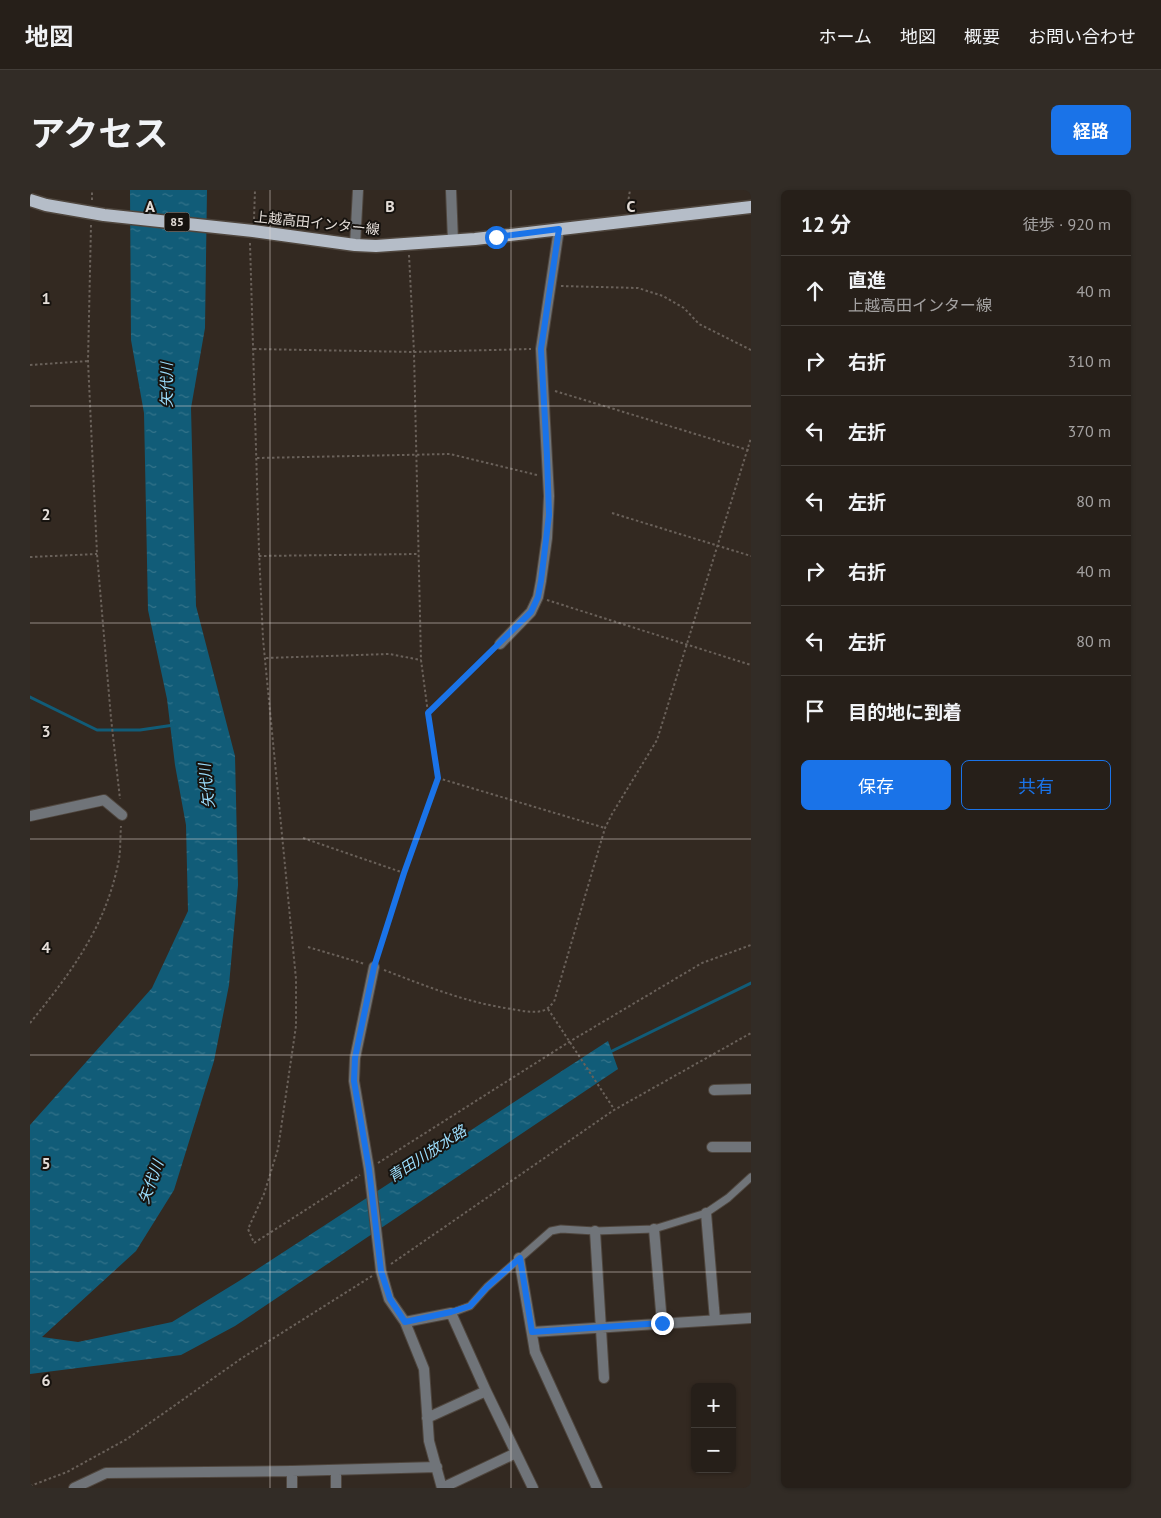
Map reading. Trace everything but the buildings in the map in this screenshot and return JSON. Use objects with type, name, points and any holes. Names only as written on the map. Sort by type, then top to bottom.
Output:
[{"type":"main road","name":"上越高田インター線","points":[[30,200],[46,205],[98,214],[355,245],[408,245],[453,241],[751,207]]},
{"type":"street","points":[[355,245],[358,190]]},
{"type":"street","points":[[450,190],[453,241]]},
{"type":"street","points":[[500,644],[531,612],[538,597],[547,538],[549,515],[548,478],[541,349],[559,229]]},
{"type":"street","points":[[30,816],[104,800],[122,816]]},
{"type":"street","points":[[374,967],[355,1058],[354,1081],[369,1169],[381,1271],[390,1299],[405,1322],[424,1369],[429,1441],[442,1488],[516,1453]]},
{"type":"street","points":[[714,1090],[751,1089]]},
{"type":"street","points":[[712,1147],[751,1147]]},
{"type":"street","points":[[706,1213],[715,1320]]},
{"type":"street","points":[[654,1229],[662,1323]]},
{"type":"street","points":[[595,1231],[604,1378]]},
{"type":"street","points":[[520,1258],[536,1352],[597,1488]]},
{"type":"street","points":[[405,1322],[451,1312],[532,1488]]},
{"type":"street","points":[[532,1332],[751,1318]]},
{"type":"street","points":[[426,1418],[486,1391]]},
{"type":"street","points":[[74,1488],[106,1473],[437,1467]]},
{"type":"street","points":[[336,1470],[336,1488]]},
{"type":"street","points":[[292,1471],[292,1488]]},
{"type":"lane","points":[[451,1312],[470,1306],[487,1287],[551,1231],[561,1229],[595,1231],[654,1229],[706,1213],[728,1198],[751,1177]]},
{"type":"path","points":[[255,190],[251,231],[259,556],[265,658],[295,969],[296,1026],[278,1149],[264,1194],[248,1229],[254,1243],[569,1042],[702,963],[751,945]]},
{"type":"path","points":[[625,221],[630,190]]},
{"type":"path","points":[[30,1023],[68,976],[94,935],[107,905],[119,862],[122,816],[111,718],[97,554],[88,361],[98,214]]},
{"type":"path","points":[[374,967],[404,873],[438,778],[420,660],[414,352],[408,245]]},
{"type":"path","points":[[551,286],[638,288],[663,296],[684,308],[700,324],[751,350]]},
{"type":"path","points":[[253,349],[414,352],[541,349]]},
{"type":"path","points":[[30,365],[88,361]]},
{"type":"path","points":[[543,388],[751,451]]},
{"type":"path","points":[[308,947],[491,1006],[528,1012],[548,1009],[554,1002],[605,828],[657,740],[751,438]]},
{"type":"path","points":[[257,458],[450,454],[548,478]]},
{"type":"path","points":[[612,513],[751,556]]},
{"type":"path","points":[[30,557],[97,554]]},
{"type":"path","points":[[259,556],[418,554]]},
{"type":"path","points":[[538,597],[751,665]]},
{"type":"path","points":[[428,713],[500,644]]},
{"type":"path","points":[[265,658],[389,654],[420,660]]},
{"type":"path","points":[[438,778],[605,828]]},
{"type":"path","points":[[303,838],[404,873]]},
{"type":"path","points":[[548,1009],[614,1110]]},
{"type":"path","points":[[30,1486],[67,1472],[128,1439],[242,1358],[381,1271],[614,1110],[751,1033]]},
{"type":"water","name":"矢代川","points":[[130,190],[207,190],[205,328],[191,408],[196,606],[235,756],[238,885],[229,985],[214,1061],[174,1190],[136,1251],[42,1337],[78,1342],[172,1322],[239,1281],[608,1041],[618,1069],[235,1326],[181,1355],[30,1374],[30,1125],[152,988],[188,911],[186,825],[175,765],[167,699],[148,610],[144,413],[131,340]]},
{"type":"waterway","points":[[30,697],[97,730],[140,730],[174,725]]},
{"type":"waterway","name":"青田川放水路","points":[[608,1053],[751,983]]},
{"type":"route","points":[[496,237],[559,229],[541,349],[549,496],[547,538],[538,597],[531,612],[428,713],[438,778],[404,873],[374,967],[355,1058],[354,1081],[369,1169],[381,1271],[390,1299],[405,1322],[470,1306],[487,1287],[520,1258],[532,1332],[662,1323]]}]
